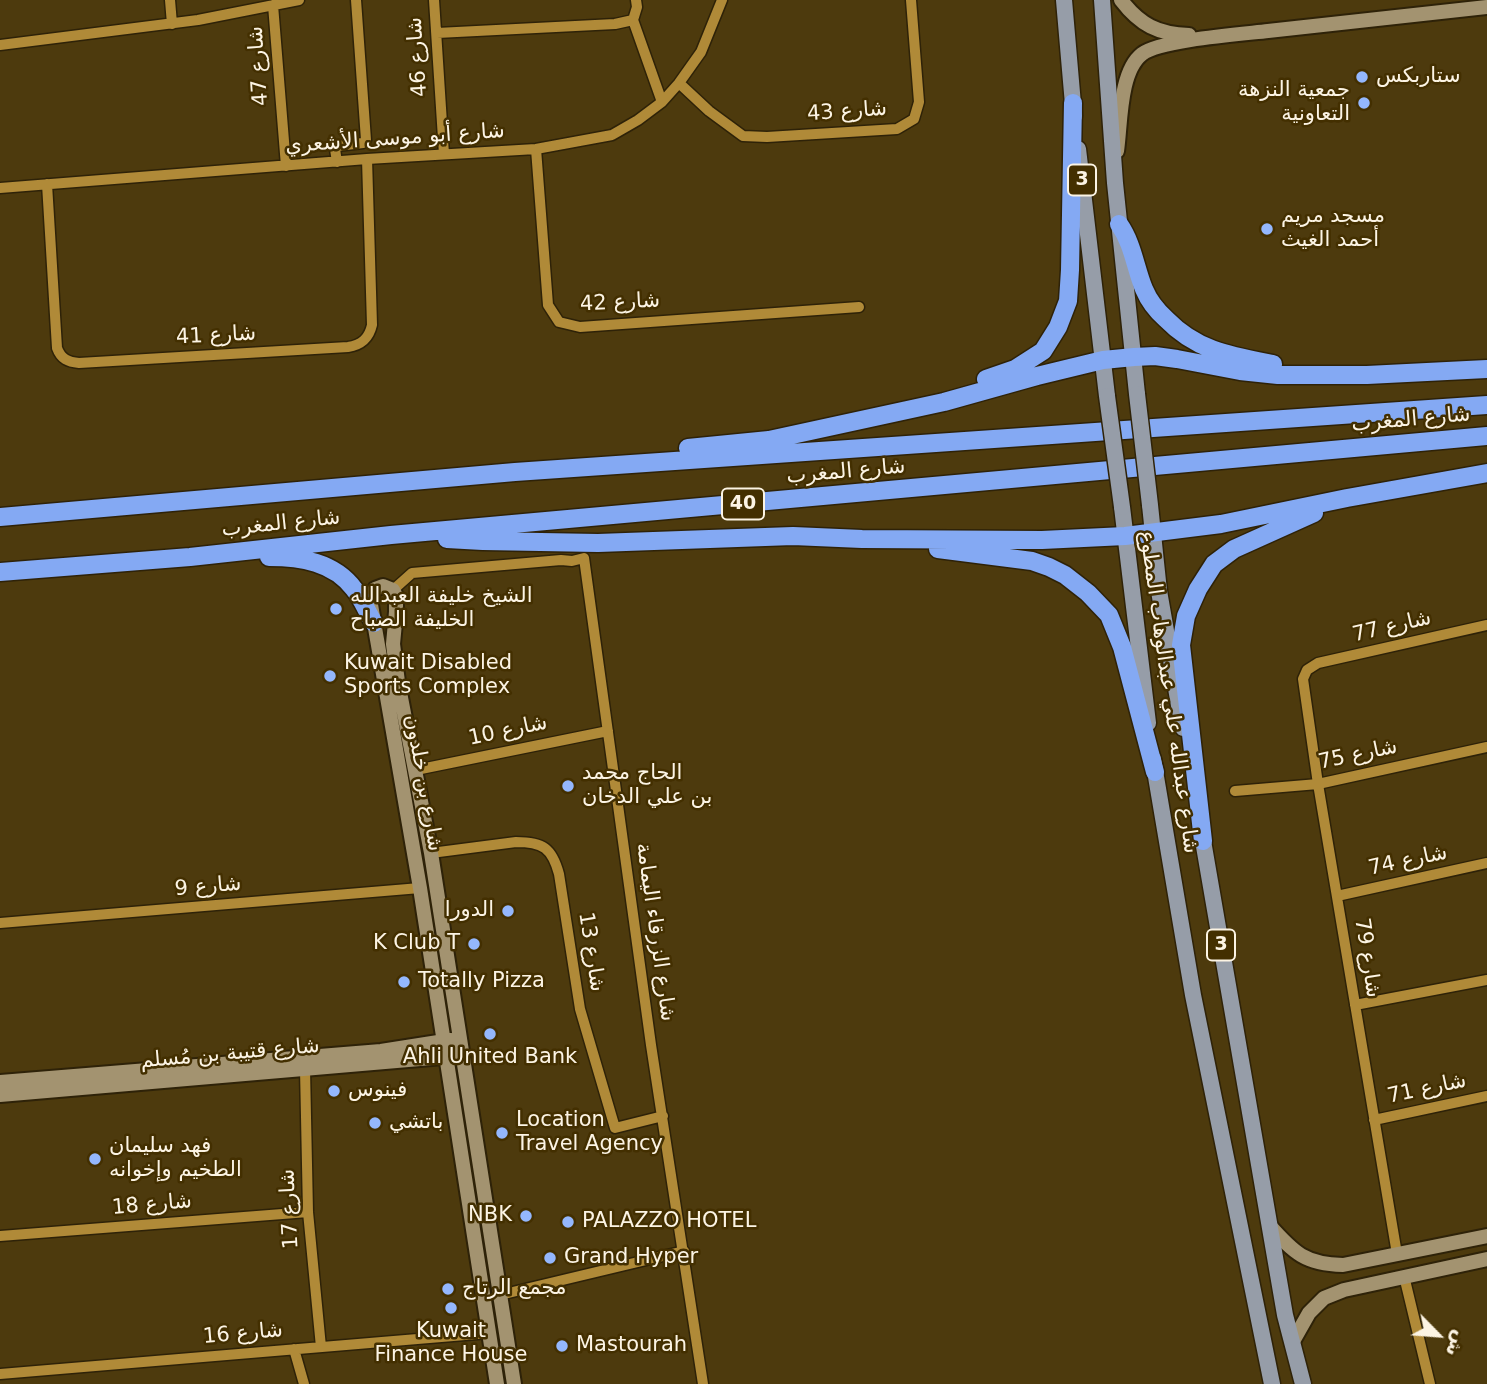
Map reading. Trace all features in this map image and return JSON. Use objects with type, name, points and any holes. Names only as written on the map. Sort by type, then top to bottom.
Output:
[{"type":"highway","points":[[897,412],[1016,369],[1042,351],[1058,327],[1068,301],[1073,103]]},
{"type":"highway","points":[[1119,224],[1129,239],[1150,301],[1181,333],[1216,351],[1324,375]]},
{"type":"highway","points":[[515,472],[567,461],[769,440],[944,402],[1103,360],[1155,356],[1278,375],[1367,375],[1487,369]]},
{"type":"highway","name":"شارع المغرب","points":[[0,517],[515,472],[1487,405]]},
{"type":"highway","name":"شارع المغرب","points":[[0,572],[1487,436]]},
{"type":"highway","points":[[391,535],[483,541],[597,543],[793,536],[1042,540],[1125,536],[1221,524],[1487,473]]},
{"type":"highway","points":[[1203,841],[1181,645],[1186,616],[1198,589],[1214,564],[1234,549],[1347,498]]},
{"type":"highway","points":[[862,539],[1032,561],[1065,575],[1080,586],[1109,615],[1122,647],[1154,772]]},
{"type":"highway","points":[[203,555],[283,557],[309,560],[333,568],[354,589],[374,622]]},
{"type":"main road","name":"شارع عبدالله علي عبدالوهاب المطوع","points":[[1064,0],[1073,103],[1107,396],[1154,772],[1193,995],[1272,1384]]},
{"type":"main road","name":"شارع عبدالله علي عبدالوهاب المطوع","points":[[1102,0],[1119,224],[1159,592],[1286,1315],[1303,1384]]},
{"type":"street","points":[[170,0],[172,24]]},
{"type":"street","name":"شارع 47","points":[[0,44],[172,24],[299,0]]},
{"type":"street","points":[[337,162],[337,146],[363,143],[366,140],[356,0]]},
{"type":"street","name":"شارع 46","points":[[434,0],[444,154]]},
{"type":"street","points":[[636,0],[633,20],[662,102]]},
{"type":"street","name":"شارع أبو موسى الأشعري","points":[[0,188],[367,159],[536,149],[612,135],[662,102],[679,83],[701,52],[722,0]]},
{"type":"street","name":"شارع 43","points":[[679,83],[743,136],[897,129],[914,119],[919,102],[911,0]]},
{"type":"street","points":[[1121,0],[1137,18],[1158,31],[1215,37]]},
{"type":"street","points":[[1115,169],[1127,78],[1136,60],[1149,50],[1215,37],[1469,4],[1487,7]]},
{"type":"street","name":"شارع 47","points":[[273,5],[285,166]]},
{"type":"street","points":[[437,33],[615,24],[633,20]]},
{"type":"street","name":"شارع 42","points":[[536,149],[548,304],[559,323],[579,327],[859,307]]},
{"type":"street","name":"شارع 41","points":[[47,184],[57,348],[65,360],[79,363],[348,347],[356,346],[366,339],[372,324],[367,159]]},
{"type":"street","name":"شارع الزرقاء اليمامة","points":[[393,590],[412,573],[584,558],[651,1045],[703,1384]]},
{"type":"street","name":"شارع بن خلدون","points":[[497,1384],[420,888],[370,598],[375,589],[383,586],[393,590],[396,596],[393,644],[398,682],[431,853],[514,1384]]},
{"type":"street","name":"شارع 77","points":[[1307,670],[1318,663],[1487,625]]},
{"type":"street","name":"شارع 79","points":[[1307,670],[1303,679],[1318,784],[1396,1254]]},
{"type":"street","name":"شارع 10","points":[[416,770],[608,730]]},
{"type":"street","name":"شارع 75","points":[[1235,791],[1318,784],[1487,747]]},
{"type":"street","name":"شارع 13","points":[[431,853],[516,842],[529,842],[547,850],[554,858],[559,874],[580,1009],[615,1128],[663,1116]]},
{"type":"street","name":"شارع 74","points":[[1337,896],[1487,863]]},
{"type":"street","name":"شارع 9","points":[[0,923],[420,888]]},
{"type":"street","points":[[1355,1005],[1487,980]]},
{"type":"street","name":"شارع قتيبة بن مُسلم","points":[[0,1082],[381,1051],[460,1038]]},
{"type":"street","name":"شارع قتيبة بن مُسلم","points":[[0,1095],[463,1055]]},
{"type":"street","name":"شارع 17","points":[[304,1069],[308,1212],[321,1347]]},
{"type":"street","name":"شارع 71","points":[[1374,1120],[1487,1096]]},
{"type":"street","name":"شارع 18","points":[[0,1236],[308,1212]]},
{"type":"street","points":[[1270,1226],[1290,1248],[1307,1259],[1327,1265],[1343,1265],[1487,1236]]},
{"type":"street","points":[[500,1295],[684,1251]]},
{"type":"street","points":[[1292,1343],[1309,1313],[1324,1298],[1345,1290],[1487,1259]]},
{"type":"street","points":[[1343,1265],[1336,1272],[1337,1283],[1345,1290]]},
{"type":"street","points":[[1404,1276],[1430,1384]]},
{"type":"street","name":"شارع 16","points":[[0,1374],[489,1333]]},
{"type":"street","points":[[294,1349],[304,1384]]},
{"type":"place","name":"ستاربكس","points":[[1362,77]]},
{"type":"place","name":"جمعية النزهة التعاونية","points":[[1364,103]]},
{"type":"place","name":"مسجد مريم أحمد الغيث","points":[[1267,229]]},
{"type":"place","name":"الشيخ خليفة العبدالله الخليفة الصباح","points":[[336,609]]},
{"type":"place","name":"Kuwait Disabled Sports Complex","points":[[330,676]]},
{"type":"place","name":"الحاج محمد بن علي الدخان","points":[[568,786]]},
{"type":"place","name":"الدورا","points":[[508,911]]},
{"type":"place","name":"K Club T","points":[[474,944]]},
{"type":"place","name":"Totally Pizza","points":[[404,982]]},
{"type":"place","name":"Ahli United Bank","points":[[490,1034]]},
{"type":"place","name":"فينوس","points":[[334,1091]]},
{"type":"place","name":"باتشي","points":[[375,1123]]},
{"type":"place","name":"Location Travel Agency","points":[[502,1133]]},
{"type":"place","name":"فهد سليمان الطخيم وإخوانه","points":[[95,1159]]},
{"type":"place","name":"NBK","points":[[526,1216]]},
{"type":"place","name":"PALAZZO HOTEL","points":[[568,1222]]},
{"type":"place","name":"Grand Hyper","points":[[550,1258]]},
{"type":"place","name":"مجمع الرتاج","points":[[448,1289]]},
{"type":"place","name":"Kuwait Finance House","points":[[451,1308]]},
{"type":"place","name":"Mastourah","points":[[562,1346]]}]
